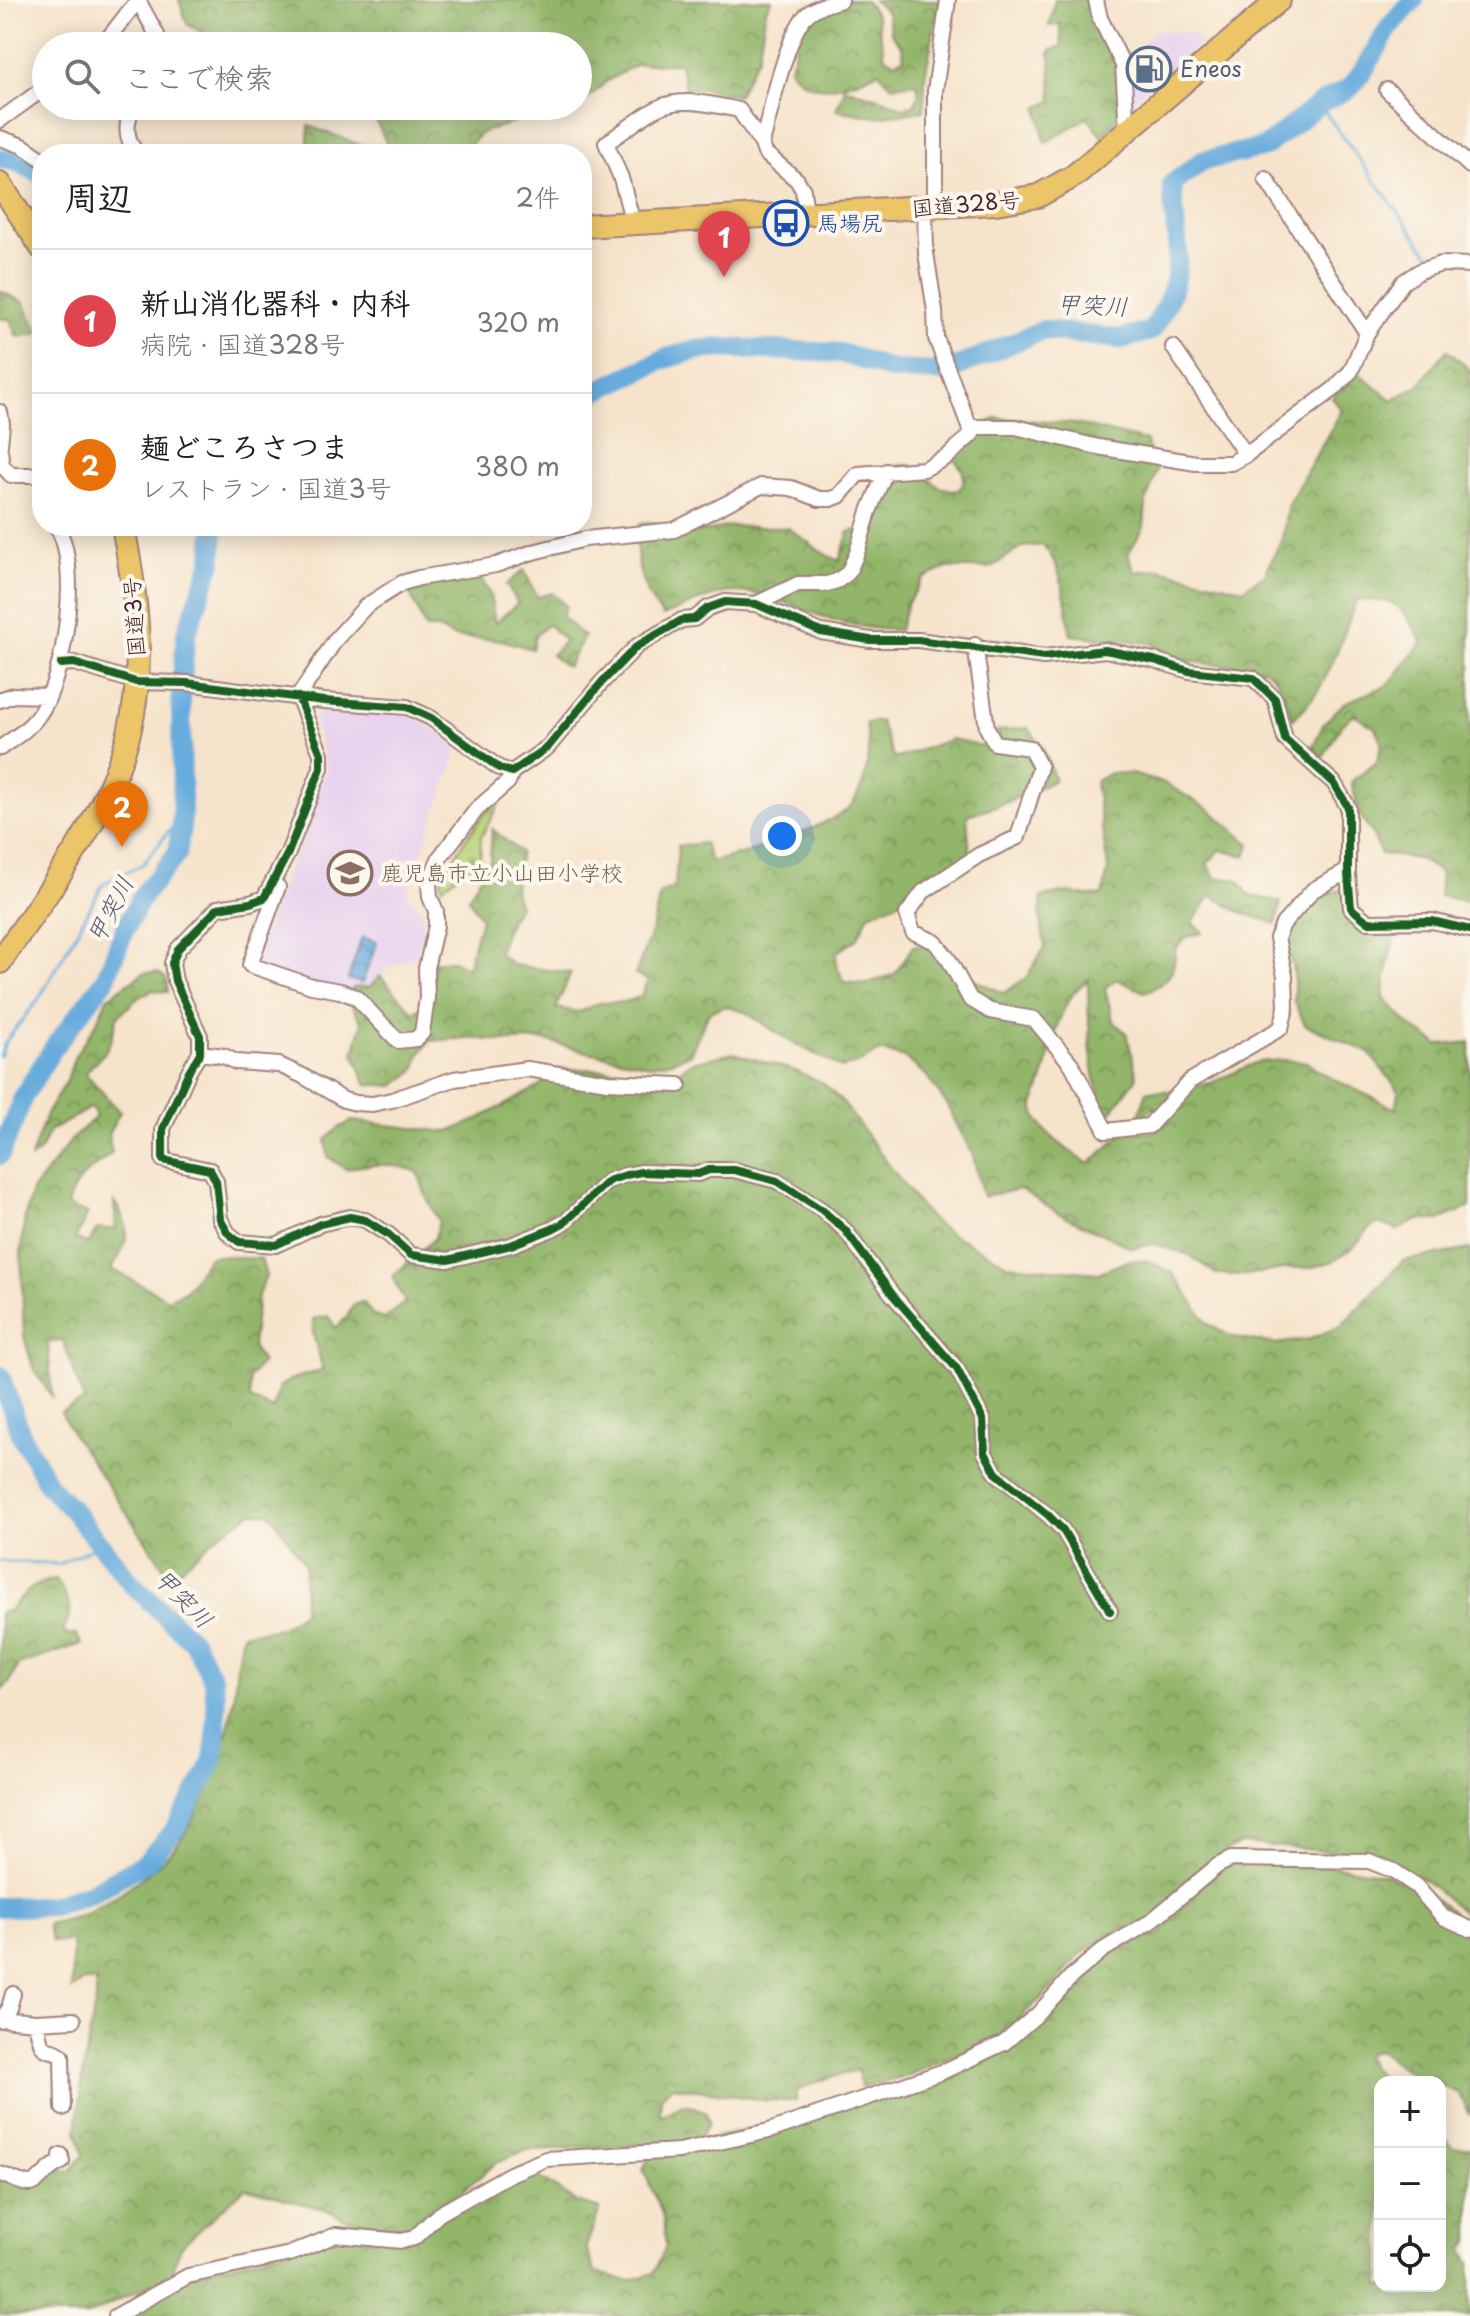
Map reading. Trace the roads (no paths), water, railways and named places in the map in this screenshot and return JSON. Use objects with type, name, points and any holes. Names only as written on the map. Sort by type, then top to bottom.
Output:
[{"type":"highway","name":"国道328号","points":[[592,225],[930,208],[1038,196],[1074,176],[1279,0]]},
{"type":"highway","points":[[0,184],[32,233]]},
{"type":"highway","name":"国道3号","points":[[0,962],[69,859],[106,794],[147,682],[125,536]]},
{"type":"street","points":[[113,32],[138,0],[155,32]]},
{"type":"street","points":[[762,144],[780,78],[803,19],[816,7],[841,0]]},
{"type":"street","points":[[298,697],[336,639],[366,606],[402,583],[496,565],[585,539],[674,530],[761,486],[791,488],[814,498],[831,499],[839,496],[858,474],[924,469],[969,439],[972,434],[936,338],[926,253],[935,91],[948,0]]},
{"type":"street","points":[[1096,0],[1100,18],[1123,65],[1127,131]]},
{"type":"street","points":[[1387,90],[1470,166]]},
{"type":"street","points":[[0,120],[32,97]]},
{"type":"street","points":[[633,223],[621,178],[606,143],[660,107],[705,103],[739,110],[765,153],[797,180],[803,190],[806,214]]},
{"type":"street","points":[[129,120],[126,131],[131,144]]},
{"type":"street","points":[[0,138],[32,152]]},
{"type":"street","points":[[1266,179],[1367,333]]},
{"type":"street","points":[[969,427],[1016,427],[1098,447],[1196,463],[1231,463],[1334,389],[1351,371],[1367,333],[1403,282],[1420,271],[1441,264],[1470,265]]},
{"type":"street","points":[[1173,347],[1246,455]]},
{"type":"street","points":[[0,412],[2,465],[11,475],[32,475]]},
{"type":"street","points":[[756,604],[798,584],[827,584],[848,573],[886,471]]},
{"type":"street","points":[[0,748],[17,737],[38,716],[61,664],[69,590],[62,536]]},
{"type":"street","points":[[298,697],[321,754],[321,768],[250,965],[356,997],[398,1041],[416,1039],[422,1033],[427,998],[426,968],[436,926],[436,911],[430,897],[429,883],[440,857],[461,827],[508,782],[512,772],[548,747],[602,682],[637,646],[682,620],[694,619],[708,608],[725,602],[756,604],[821,632],[870,640],[975,645],[1044,657],[1105,650],[1189,671],[1253,678],[1275,699],[1285,739],[1341,790],[1348,807],[1351,908],[1368,922],[1432,921],[1470,930]]},
{"type":"street","points":[[975,645],[987,728],[995,743],[1030,748],[1040,767],[1018,837],[979,855],[923,892],[907,914],[913,932],[935,942],[949,960],[970,999],[990,1011],[1034,1019],[1072,1065],[1106,1131],[1149,1126],[1190,1081],[1281,1028],[1286,1008],[1285,976],[1277,938],[1283,924],[1313,890],[1348,871]]},
{"type":"street","points":[[61,664],[74,663],[147,682],[187,683],[407,707],[431,718],[499,768],[512,772]]},
{"type":"street","points":[[9,687],[24,694]]},
{"type":"street","points":[[0,700],[24,694],[48,696]]},
{"type":"street","points":[[288,853],[264,898],[218,908],[178,949],[172,963],[175,981],[200,1036],[200,1053],[163,1129],[163,1160],[210,1170],[216,1181],[220,1219],[228,1233],[239,1242],[276,1245],[320,1224],[350,1217],[365,1220],[389,1235],[411,1255],[448,1260],[511,1245],[552,1229],[565,1222],[608,1181],[626,1175],[734,1170],[777,1181],[822,1210],[845,1230],[892,1294],[957,1369],[983,1419],[985,1453],[996,1473],[1063,1530],[1110,1611]]},
{"type":"street","points":[[200,1053],[224,1056],[236,1062],[279,1065],[344,1100],[356,1103],[392,1100],[454,1079],[527,1069],[608,1082],[679,1085]]},
{"type":"street","points":[[116,2316],[188,2276],[290,2254],[336,2235],[402,2241],[414,2238],[439,2214],[510,2174],[546,2159],[679,2151],[769,2131],[942,2072],[1004,2043],[1103,1950],[1150,1922],[1217,1866],[1231,1859],[1369,1861],[1405,1878],[1443,1917],[1470,1929]]},
{"type":"street","points":[[1,2019],[9,2008],[13,1994]]},
{"type":"street","points":[[1,2019],[36,2022],[73,2020]]},
{"type":"street","points":[[36,2022],[42,2045],[58,2051],[62,2056],[63,2108]]},
{"type":"street","points":[[0,2174],[29,2184],[35,2183],[51,2165],[62,2162],[61,2155]]},
{"type":"water","points":[[362,937],[377,942],[362,983],[348,979]]},
{"type":"waterway","name":"甲突川","points":[[592,393],[664,359],[696,350],[721,348],[841,353],[893,370],[945,372],[1043,330],[1121,339],[1151,331],[1164,311],[1176,276],[1178,259],[1172,184],[1202,161],[1265,147],[1319,104],[1350,88],[1390,26],[1414,0]]},
{"type":"waterway","points":[[1319,104],[1428,253],[1442,258]]},
{"type":"waterway","points":[[0,159],[15,161],[32,169]]},
{"type":"waterway","name":"甲突川","points":[[0,1155],[24,1095],[54,1047],[105,980],[124,931],[143,895],[177,854],[182,819],[181,689],[186,634],[212,562],[213,536]]},
{"type":"waterway","points":[[0,1056],[6,1041],[38,1000],[103,884],[143,864],[182,819]]},
{"type":"waterway","name":"甲突川","points":[[0,1376],[22,1437],[49,1486],[132,1584],[194,1643],[213,1680],[216,1706],[213,1759],[206,1776],[175,1829],[146,1862],[91,1893],[51,1906],[0,1907]]},
{"type":"waterway","points":[[0,1561],[59,1564],[100,1544]]},
{"type":"place","name":"Eneos","points":[[1149,69]]},
{"type":"place","name":"馬場尻","points":[[786,223]]},
{"type":"place","name":"新山消化器科・内科","points":[[724,277]]},
{"type":"place","name":"麺どころさつま","points":[[122,847]]},
{"type":"place","name":"鹿児島市立小山田小学校","points":[[350,873]]}]
